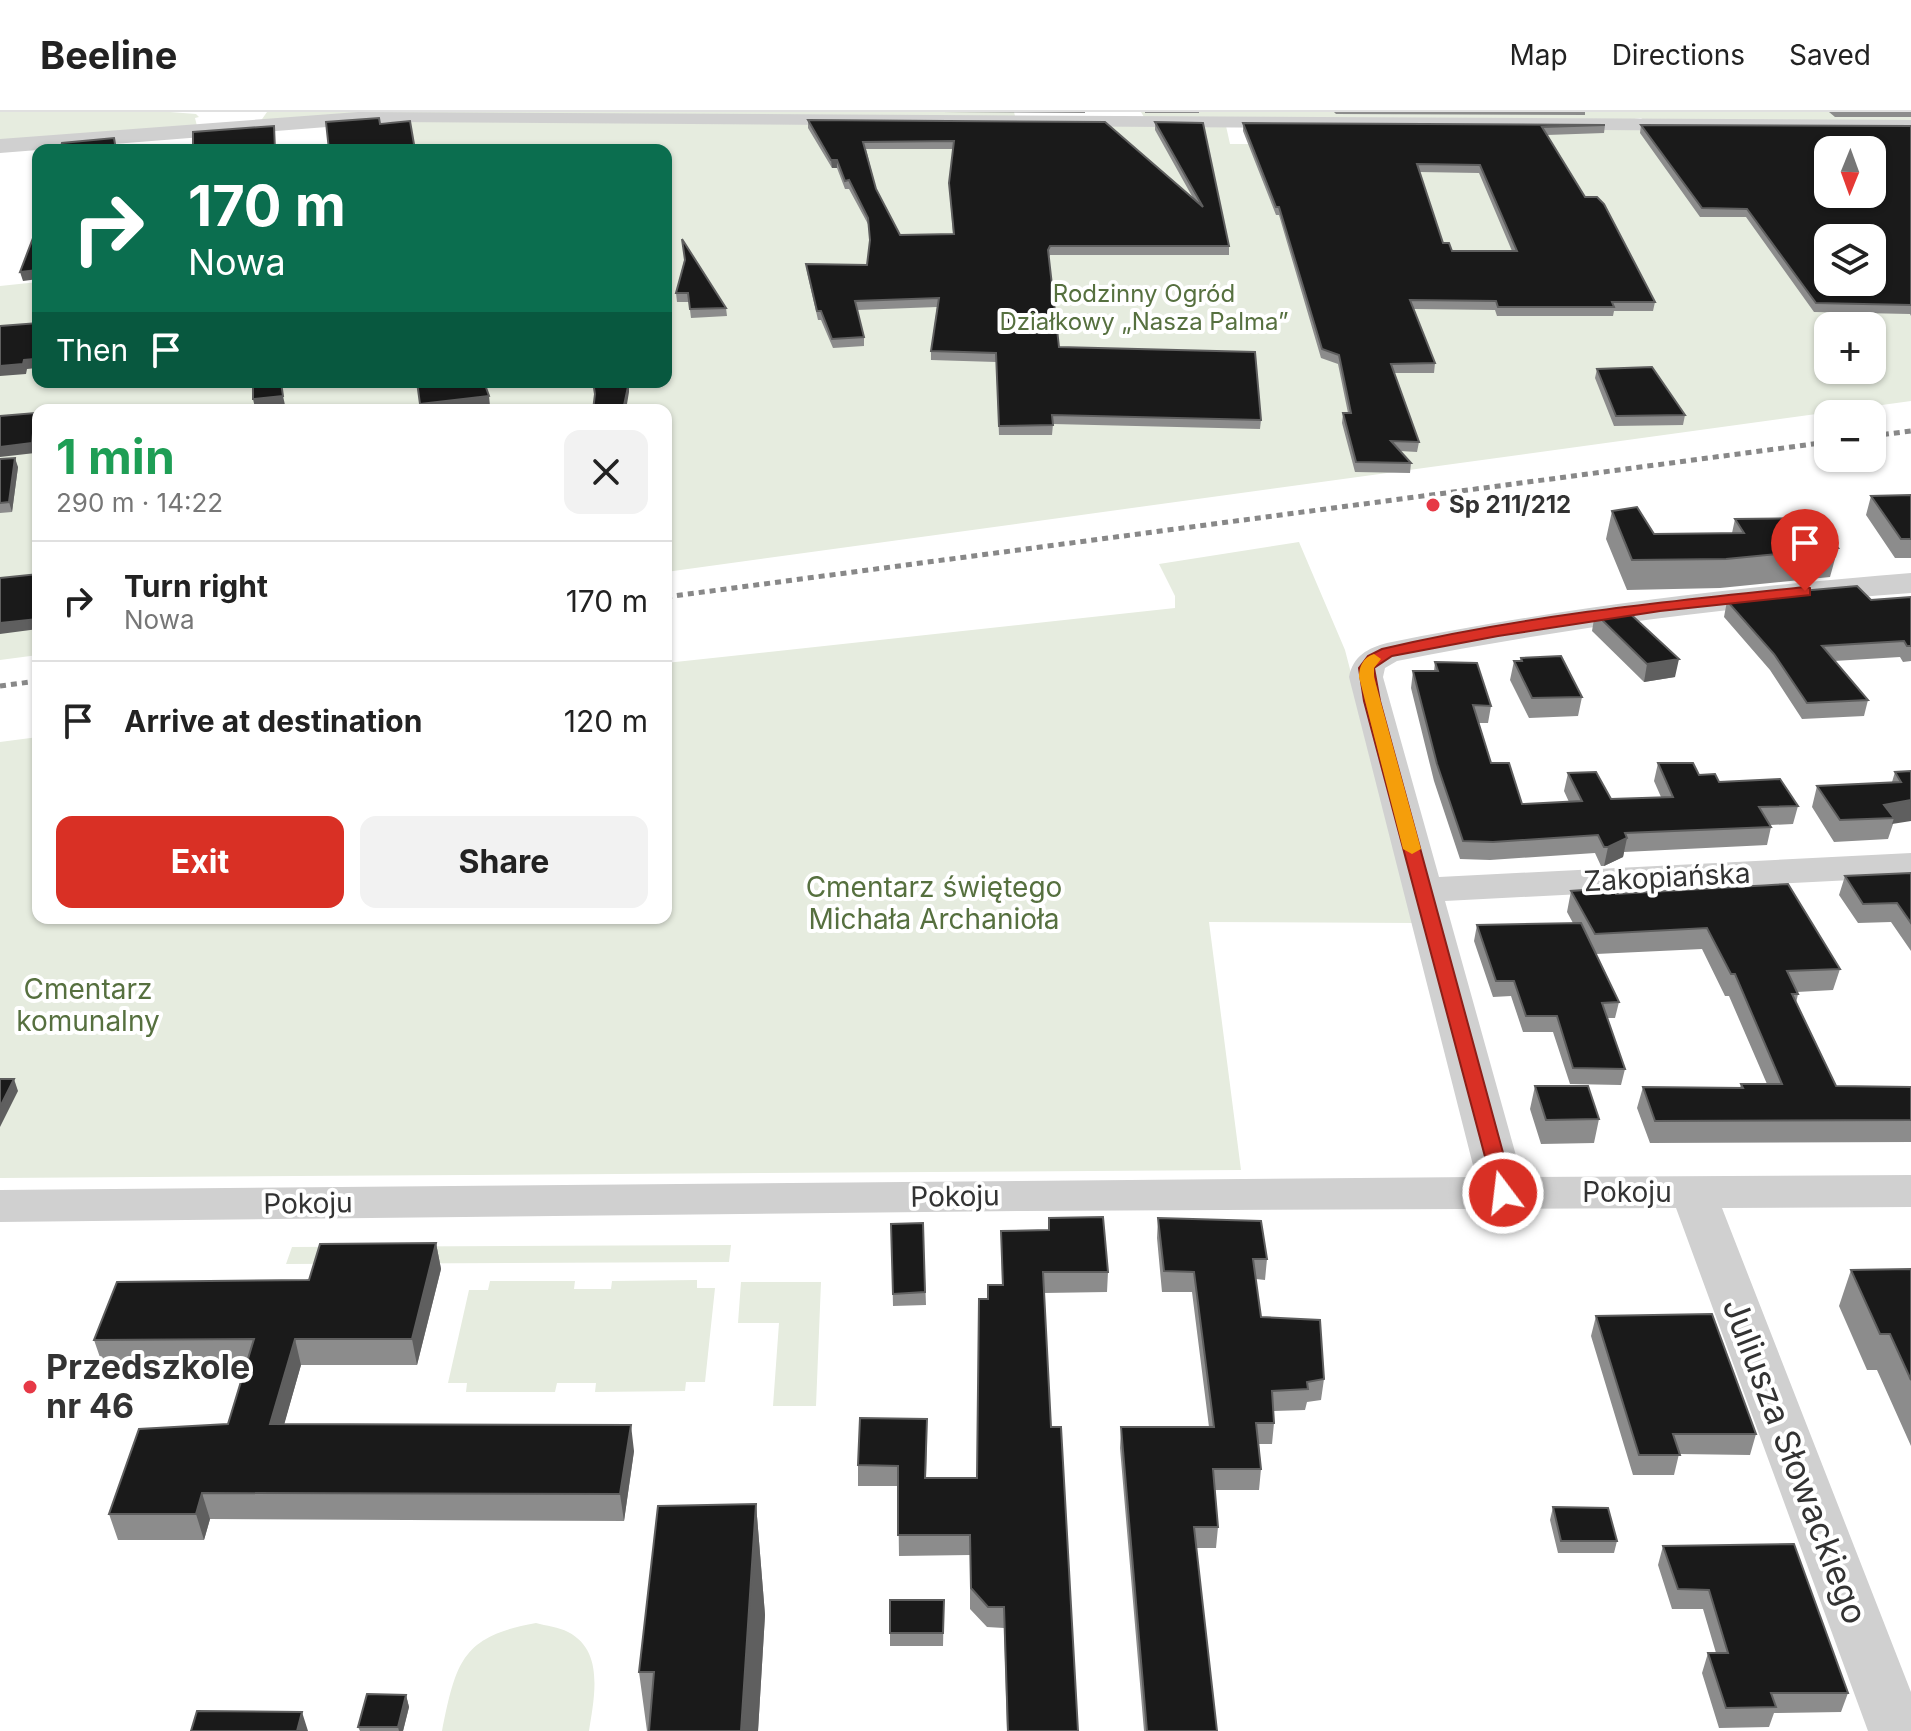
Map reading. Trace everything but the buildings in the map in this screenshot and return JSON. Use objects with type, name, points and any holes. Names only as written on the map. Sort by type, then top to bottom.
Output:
[{"type":"street","points":[[0,146],[397,116],[1911,126]]},
{"type":"street","points":[[1503,1193],[1366,668],[1373,659],[1416,646],[1594,616],[1750,597],[1911,583]]},
{"type":"street","name":"Zakopiańska","points":[[1423,890],[1911,865]]},
{"type":"street","name":"Pokoju","points":[[0,1206],[1911,1191]]},
{"type":"street","name":"Juliusza Słowackiego","points":[[1693,1192],[1897,1731]]},
{"type":"green space","points":[[0,112],[170,112],[196,114],[199,117],[195,118],[197,126],[0,143]]},
{"type":"green space","points":[[267,112],[1014,112],[1015,116],[260,122]]},
{"type":"green space","points":[[1141,112],[1911,112],[1911,123],[1647,122],[1641,118],[1620,121],[1144,117]]},
{"type":"green space","name":"Rodzinny Ogród Działkowy „Nasza Palma”","points":[[387,120],[1226,126],[1230,144],[1263,144],[1259,126],[1911,130],[1911,401],[1886,404],[1886,400],[1814,400],[1814,414],[672,571],[672,404],[32,404],[32,656],[0,660],[0,286],[32,283],[32,388],[672,388],[672,144],[393,144]]},
{"type":"green space","name":"Cmentarz świętego Michała Archanioła","points":[[1299,542],[1345,650],[1416,923],[1209,922],[1241,1170],[0,1178],[0,742],[32,738],[32,924],[672,924],[672,662],[1175,608],[1175,596],[1159,564]]},
{"type":"green space","points":[[731,1245],[729,1262],[286,1264],[292,1247]]},
{"type":"green space","points":[[697,1280],[697,1288],[715,1288],[705,1382],[686,1382],[685,1391],[595,1392],[596,1383],[557,1383],[555,1392],[466,1392],[467,1383],[448,1383],[469,1290],[488,1290],[490,1281],[575,1281],[574,1289],[611,1289],[612,1281]]},
{"type":"green space","points":[[741,1282],[821,1282],[816,1406],[773,1406],[779,1323],[738,1323]]},
{"type":"green space","points":[[536,1623],[568,1632],[580,1640],[588,1651],[594,1676],[589,1731],[442,1731],[452,1687],[466,1656],[492,1636]]},
{"type":"railway","points":[[1886,434],[1911,431]]},
{"type":"railway","points":[[672,596],[1814,444]]},
{"type":"railway","points":[[0,686],[32,682]]},
{"type":"slow traffic","points":[[1374,659],[1366,668],[1366,677],[1412,849]]},
{"type":"place","name":"Sp 211/212","points":[[1433,505]]},
{"type":"place","name":"Przedszkole nr 46","points":[[30,1387]]},
{"type":"route","points":[[1503,1193],[1372,701],[1366,668],[1373,659],[1416,646],[1660,606],[1805,591]]},
{"type":"park label","name":"Cmentarz komunalny","points":[[88,1005]]}]
